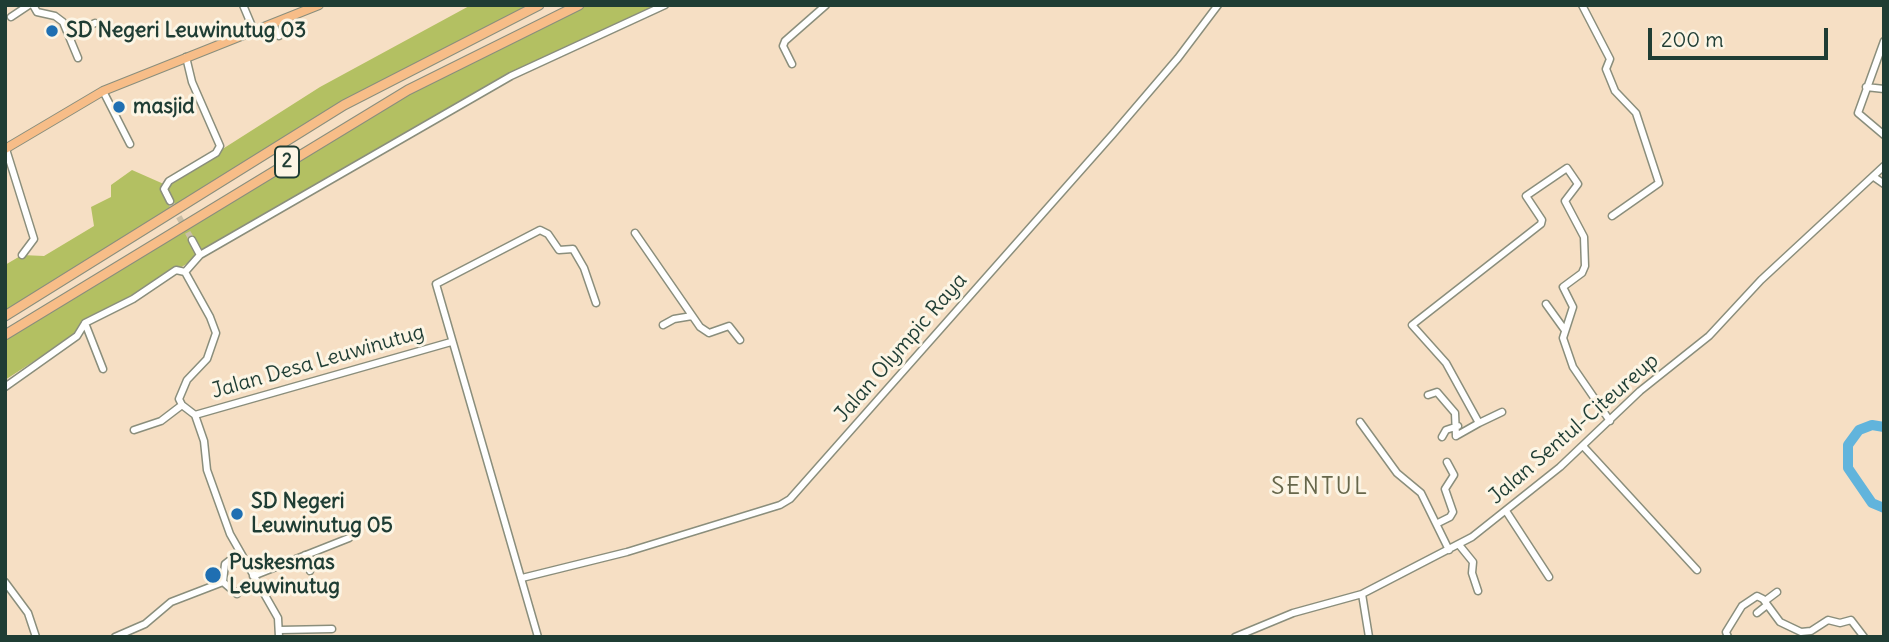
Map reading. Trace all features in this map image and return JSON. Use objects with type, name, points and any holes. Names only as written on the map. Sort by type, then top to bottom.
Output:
[{"type":"highway","name":"2","points":[[5,316],[344,105],[538,5]]},
{"type":"highway","name":"2","points":[[5,335],[375,109],[579,5]]},
{"type":"main road","points":[[6,148],[103,91],[320,5]]},
{"type":"street","points":[[11,17],[31,5],[37,12],[55,16],[63,22],[78,58]]},
{"type":"street","points":[[243,5],[254,31]]},
{"type":"street","points":[[5,387],[77,335],[85,323],[133,299],[177,270],[185,272],[200,255],[511,76],[665,5]]},
{"type":"street","points":[[792,64],[783,46],[785,41],[826,5]]},
{"type":"street","name":"Jalan Olympic Raya","points":[[522,578],[627,551],[780,505],[790,499],[1114,134],[1178,58],[1217,5]]},
{"type":"street","points":[[1582,5],[1610,59],[1606,69],[1615,92],[1636,113],[1659,183],[1612,216]]},
{"type":"street","points":[[69,36],[95,23]]},
{"type":"street","points":[[273,24],[279,36]]},
{"type":"street","points":[[1884,41],[1858,113],[1884,135]]},
{"type":"street","points":[[170,201],[164,189],[169,181],[216,153],[220,146],[192,82],[186,57]]},
{"type":"street","points":[[1866,87],[1884,89]]},
{"type":"street","points":[[103,91],[130,145]]},
{"type":"street","points":[[6,148],[34,239],[22,255]]},
{"type":"street","name":"Jalan Sentul-Citeureup","points":[[1235,637],[1293,613],[1362,594],[1460,546],[1506,511],[1583,446],[1640,391],[1709,336],[1761,280],[1884,166]]},
{"type":"street","points":[[1479,423],[1446,363],[1412,325],[1541,224],[1542,220],[1526,196],[1563,168],[1567,168],[1577,182],[1577,187],[1564,200],[1584,237],[1585,269],[1563,287],[1573,304],[1564,328],[1563,342],[1573,367],[1610,421]]},
{"type":"street","points":[[1874,177],[1884,184]]},
{"type":"street","points":[[538,637],[436,284],[537,230],[548,234],[559,250],[573,249],[596,303]]},
{"type":"street","points":[[635,233],[692,316],[707,333],[729,326],[740,340]]},
{"type":"street","points":[[192,240],[200,255]]},
{"type":"street","name":"Jalan Desa Leuwinutug","points":[[185,272],[210,317],[216,334],[207,359],[181,390],[182,405],[195,415],[204,441],[207,470],[239,553],[278,618],[280,634]]},
{"type":"street","points":[[1546,304],[1564,328]]},
{"type":"street","points":[[663,325],[676,318],[692,316]]},
{"type":"street","points":[[85,323],[103,369]]},
{"type":"street","name":"Jalan Desa Leuwinutug","points":[[195,415],[451,342]]},
{"type":"street","points":[[1428,395],[1435,391],[1440,394],[1457,416],[1455,436],[1502,412]]},
{"type":"street","points":[[134,430],[161,421],[182,405]]},
{"type":"street","points":[[1360,422],[1397,473],[1422,493],[1449,550]]},
{"type":"street","points":[[1442,437],[1446,430],[1458,426]]},
{"type":"street","points":[[1583,446],[1697,570]]},
{"type":"street","points":[[1438,523],[1451,517],[1453,512],[1444,489],[1454,475],[1447,461]]},
{"type":"street","points":[[1506,511],[1549,577]]},
{"type":"street","points":[[253,576],[349,538]]},
{"type":"street","points":[[1460,546],[1474,562],[1472,573],[1478,591]]},
{"type":"street","points":[[237,594],[225,582],[225,564],[239,553]]},
{"type":"street","points":[[305,555],[310,571]]},
{"type":"street","points":[[5,582],[28,613],[36,637]]},
{"type":"street","points":[[115,637],[145,624],[170,602],[225,582]]},
{"type":"street","points":[[1757,613],[1777,592]]},
{"type":"street","points":[[1362,594],[1369,637]]},
{"type":"street","points":[[1728,637],[1726,632],[1742,606],[1754,597],[1766,603],[1780,622],[1801,632],[1811,631],[1828,620],[1840,623],[1852,620],[1864,637]]},
{"type":"street","points":[[280,634],[332,629]]},
{"type":"green space","points":[[471,5],[539,5],[398,75],[5,315],[5,265],[22,255],[44,256],[94,226],[91,207],[111,197],[111,185],[132,170],[166,185],[320,87]]},
{"type":"green space","points":[[579,5],[665,5],[505,79],[85,323],[82,330],[5,380],[5,335],[329,136]]},
{"type":"waterway","points":[[1884,427],[1872,425],[1859,430],[1848,445],[1848,468],[1872,503],[1884,508]]},
{"type":"tunnel","points":[[170,201],[192,240]]},
{"type":"place","name":"SD Negeri Leuwinutug 03","points":[[52,31]]},
{"type":"place","name":"masjid","points":[[119,107]]},
{"type":"place","name":"SD Negeri Leuwinutug 05","points":[[237,514]]},
{"type":"place","name":"Puskesmas Leuwinutug","points":[[213,575]]},
{"type":"district","name":"SENTUL","points":[[1320,487]]}]
